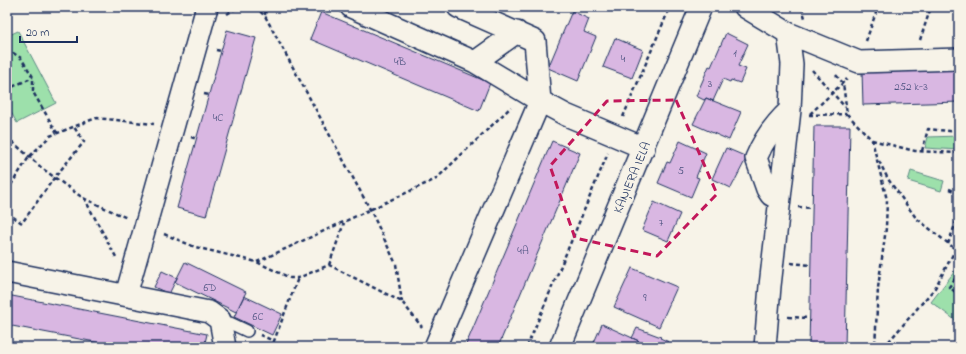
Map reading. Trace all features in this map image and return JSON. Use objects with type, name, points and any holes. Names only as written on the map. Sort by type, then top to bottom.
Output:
[{"type":"street","points":[[127,288],[207,7]]},
{"type":"street","points":[[351,7],[475,62],[566,115],[644,148]]},
{"type":"street","points":[[436,346],[533,96],[535,41],[458,7]]},
{"type":"street","name":"KAŅIERA IELA","points":[[560,347],[644,148],[701,7]]},
{"type":"street","points":[[745,7],[788,33],[859,62],[959,59]]},
{"type":"street","points":[[475,62],[517,32]]},
{"type":"street","points":[[766,347],[770,286],[787,134],[800,112],[788,33]]},
{"type":"street","points":[[780,198],[772,195],[767,189],[756,158],[760,149],[781,118],[800,112]]},
{"type":"street","points":[[7,272],[127,288],[208,312],[220,320],[225,347]]},
{"type":"lane","points":[[221,325],[230,323],[247,330]]},
{"type":"path","points":[[255,7],[265,16],[371,211],[396,264],[402,302]]},
{"type":"path","points":[[265,16],[266,7]]},
{"type":"path","points":[[659,7],[668,11]]},
{"type":"path","points":[[526,347],[670,7]]},
{"type":"path","points":[[787,134],[800,112],[833,92],[855,70],[878,7]]},
{"type":"path","points":[[914,61],[930,10]]},
{"type":"path","points":[[7,49],[21,58],[33,77],[33,92],[57,133]]},
{"type":"path","points":[[791,55],[806,63],[846,107]]},
{"type":"path","points":[[7,86],[10,88],[33,77]]},
{"type":"path","points":[[843,83],[846,114]]},
{"type":"path","points":[[257,262],[436,180],[533,96]]},
{"type":"path","points":[[800,112],[846,114],[872,140],[887,200],[886,228],[878,288],[875,347]]},
{"type":"path","points":[[7,191],[29,157],[50,136],[57,133],[96,118],[173,126]]},
{"type":"path","points":[[7,213],[22,223],[54,178],[84,142],[74,127]]},
{"type":"path","points":[[922,151],[928,129],[959,132]]},
{"type":"path","points":[[7,137],[54,178],[83,198],[195,247],[257,262],[290,278],[298,278],[329,265],[344,223]]},
{"type":"path","points":[[872,140],[915,151],[959,153]]},
{"type":"path","points":[[876,155],[888,179],[916,218],[959,252]]},
{"type":"path","points":[[949,189],[959,193]]},
{"type":"path","points":[[83,198],[127,288]]},
{"type":"path","points":[[948,244],[959,214]]},
{"type":"path","points":[[884,347],[934,288],[959,243]]},
{"type":"path","points":[[329,265],[402,302],[436,346]]},
{"type":"path","points":[[959,273],[949,288],[959,295]]},
{"type":"path","points":[[270,347],[274,341],[298,278]]},
{"type":"path","points":[[247,330],[274,341]]},
{"type":"highlighted area","points":[[676,100],[717,194],[657,256],[575,238],[550,166],[607,101]]},
{"type":"green space","points":[[18,31],[56,103],[17,123],[7,105],[7,36]]},
{"type":"green space","points":[[959,136],[959,150],[925,148],[928,137]]},
{"type":"green space","points":[[911,171],[944,181],[941,191],[908,181]]},
{"type":"green space","points":[[958,267],[959,268],[959,323],[931,302]]},
{"type":"building","points":[[572,11],[589,19],[584,32],[596,37],[578,81],[548,68]]},
{"type":"building","points":[[321,12],[490,83],[479,111],[310,39]]},
{"type":"building","points":[[227,30],[256,38],[206,216],[177,208]]},
{"type":"building","points":[[726,33],[748,44],[738,66],[746,69],[740,83],[731,80],[730,82],[723,79],[713,101],[706,98],[704,100],[696,96]]},
{"type":"building","points":[[615,38],[643,50],[632,78],[603,67]]},
{"type":"building","points":[[959,68],[959,102],[863,105],[862,71]]},
{"type":"building","points":[[706,98],[741,112],[729,140],[693,124]]},
{"type":"building","points":[[814,126],[850,126],[845,347],[809,347]]},
{"type":"building","points":[[552,141],[580,153],[498,347],[465,347]]},
{"type":"building","points":[[680,141],[706,153],[696,177],[699,178],[691,197],[658,183],[667,162],[670,163]]},
{"type":"building","points":[[726,148],[747,157],[731,188],[712,179]]},
{"type":"building","points":[[654,202],[680,214],[668,241],[642,230]]},
{"type":"building","points":[[185,262],[246,292],[236,312],[175,282]]},
{"type":"building","points":[[632,268],[677,287],[659,327],[614,307]]},
{"type":"building","points":[[162,271],[177,278],[169,294],[154,287]]},
{"type":"building","points":[[7,295],[207,334],[204,347],[121,347],[7,325]]},
{"type":"building","points":[[244,296],[282,314],[272,335],[234,317]]},
{"type":"building","points":[[602,324],[639,341],[637,347],[592,347]]},
{"type":"building","points":[[637,328],[661,337],[660,338],[669,342],[667,347],[643,347],[638,345],[639,341],[632,338]]}]
